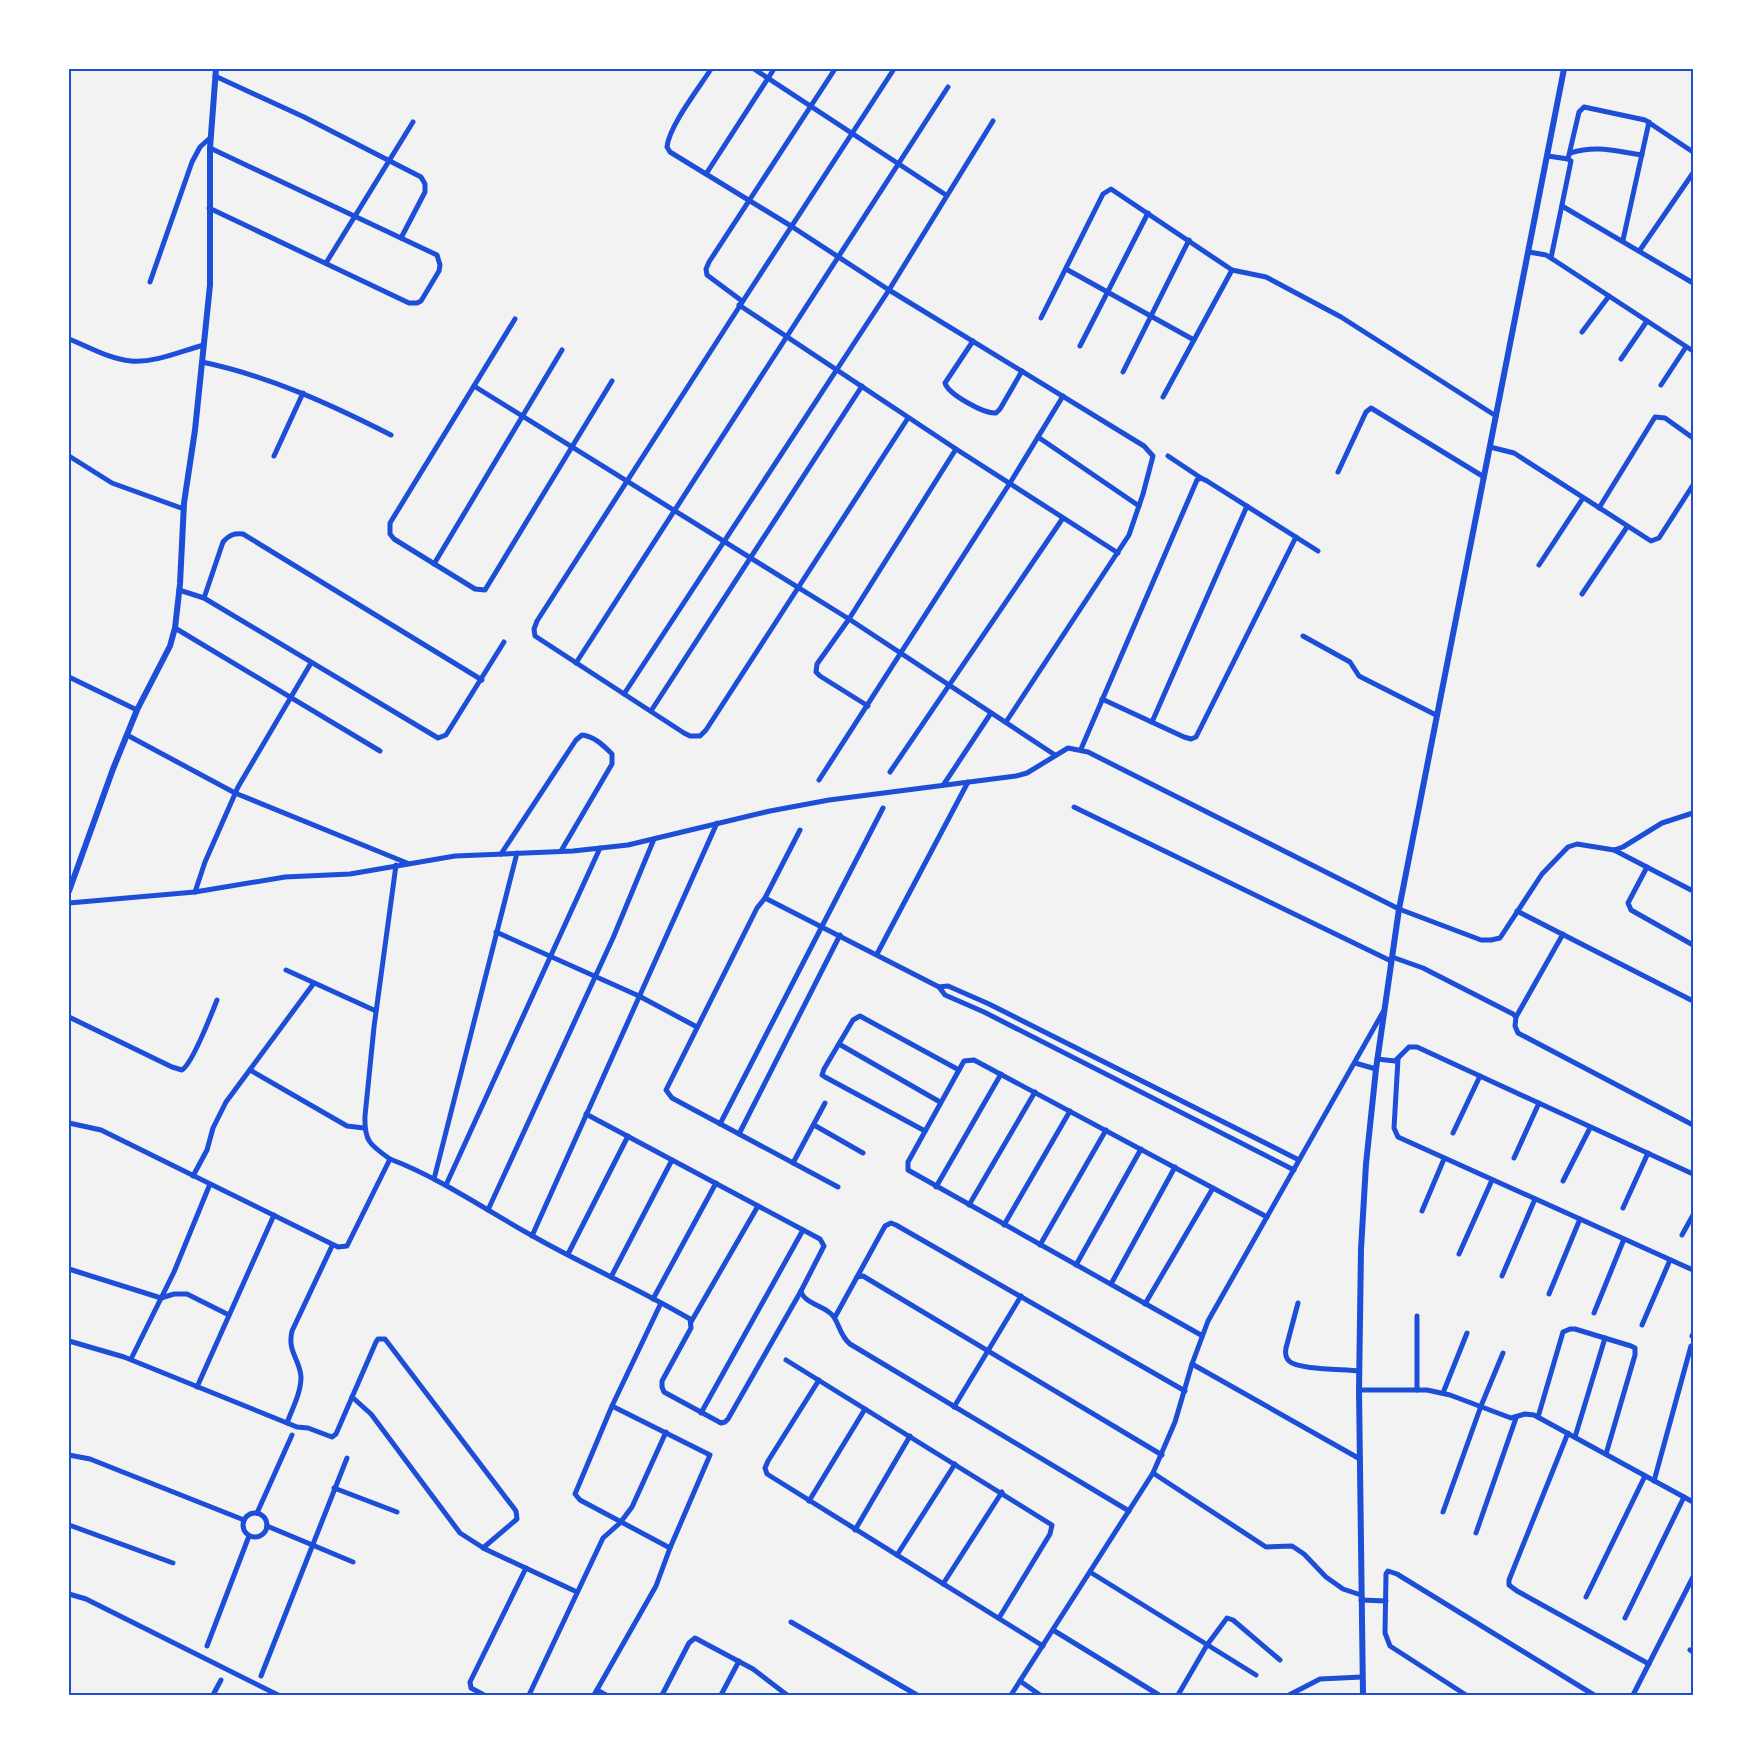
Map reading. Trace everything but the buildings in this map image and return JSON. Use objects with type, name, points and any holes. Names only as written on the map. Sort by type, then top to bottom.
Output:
[{"type":"street","points":[[711,69],[673,129],[667,147],[670,152],[1150,451],[1152,463],[1129,535],[1006,722]]},
{"type":"street","points":[[754,69],[946,195]]},
{"type":"street","points":[[706,174],[774,69]]},
{"type":"street","points":[[835,69],[709,262],[706,269],[707,275],[787,337],[1118,553]]},
{"type":"street","points":[[894,69],[627,481],[534,629],[535,636],[690,736],[700,736],[908,418]]},
{"type":"street","points":[[1363,1695],[1360,1459],[1362,1390],[1359,1371],[1363,1198],[1376,1068],[1381,1060],[1384,1011],[1399,909],[1496,416],[1551,156],[1564,69]]},
{"type":"street","points":[[69,891],[71,877],[127,735],[170,646],[174,627],[179,590],[184,509],[195,430],[210,285],[210,138],[216,73],[421,177],[425,184],[425,192],[401,238]]},
{"type":"street","points":[[576,663],[948,87]]},
{"type":"street","points":[[1548,257],[1562,206],[1570,165],[1568,157],[1579,112],[1584,107],[1640,118],[1693,152]]},
{"type":"street","points":[[624,694],[889,290],[993,121]]},
{"type":"street","points":[[326,264],[413,122]]},
{"type":"street","points":[[1623,240],[1649,123]]},
{"type":"street","points":[[150,282],[192,162],[200,147],[210,138]]},
{"type":"street","points":[[1551,156],[1568,157],[1586,148],[1596,147],[1642,155]]},
{"type":"street","points":[[209,208],[409,303],[420,301],[439,270],[437,255],[210,148]]},
{"type":"street","points":[[1640,250],[1693,173]]},
{"type":"street","points":[[1041,318],[1106,190],[1111,189],[1232,270],[1266,277],[1341,317],[1496,416]]},
{"type":"street","points":[[1562,206],[1693,283]]},
{"type":"street","points":[[1080,346],[1148,213]]},
{"type":"street","points":[[1123,372],[1189,240]]},
{"type":"street","points":[[1532,252],[1548,257],[1693,351]]},
{"type":"street","points":[[1066,269],[1194,340]]},
{"type":"street","points":[[1163,397],[1232,270]]},
{"type":"street","points":[[1582,332],[1609,296]]},
{"type":"street","points":[[516,320],[390,523],[389,530],[394,539],[475,589],[484,590],[612,381]]},
{"type":"street","points":[[1621,359],[1647,321]]},
{"type":"street","points":[[69,339],[103,354],[129,361],[151,360],[204,345]]},
{"type":"street","points":[[973,341],[945,383],[946,388],[952,393],[988,414],[996,413],[1022,371]]},
{"type":"street","points":[[1661,385],[1686,347]]},
{"type":"street","points":[[434,564],[521,415],[562,350]]},
{"type":"street","points":[[202,362],[230,368],[303,393],[391,435]]},
{"type":"street","points":[[474,386],[849,619],[1055,755]]},
{"type":"street","points":[[651,711],[862,386]]},
{"type":"street","points":[[274,456],[303,393]]},
{"type":"street","points":[[819,780],[902,653],[1063,396]]},
{"type":"street","points":[[1338,472],[1366,412],[1371,408],[1484,477]]},
{"type":"street","points":[[1599,508],[1655,417],[1665,418],[1693,438]]},
{"type":"street","points":[[1038,437],[1140,506]]},
{"type":"street","points":[[1490,447],[1507,450],[1647,540],[1659,538],[1693,485]]},
{"type":"street","points":[[868,706],[816,672],[817,664],[849,619],[956,449]]},
{"type":"street","points":[[69,456],[112,483],[184,509]]},
{"type":"street","points":[[1168,456],[1318,550]]},
{"type":"street","points":[[1081,749],[1194,483],[1201,478]]},
{"type":"street","points":[[1539,565],[1583,498]]},
{"type":"street","points":[[1152,722],[1248,506]]},
{"type":"street","points":[[890,772],[1063,518]]},
{"type":"street","points":[[1582,594],[1627,527]]},
{"type":"street","points":[[204,598],[223,542],[234,533],[243,534],[482,680]]},
{"type":"street","points":[[1102,699],[1184,737],[1191,739],[1196,737],[1296,537]]},
{"type":"street","points":[[179,590],[204,598],[438,738],[446,735],[504,642]]},
{"type":"street","points":[[174,627],[380,751]]},
{"type":"street","points":[[1303,636],[1350,662],[1359,676],[1436,715]]},
{"type":"street","points":[[195,892],[205,862],[235,793],[311,663]]},
{"type":"street","points":[[69,677],[137,711]]},
{"type":"street","points":[[944,784],[992,712]]},
{"type":"street","points":[[127,735],[235,793],[408,863]]},
{"type":"street","points":[[501,854],[576,740],[586,735],[592,737],[612,754],[612,764],[561,851]]},
{"type":"street","points":[[69,903],[195,892],[285,877],[350,874],[455,856],[600,848],[654,839],[717,823],[829,800],[1027,773],[1068,748],[1081,749],[1399,909],[1481,940],[1500,938],[1542,874],[1568,847],[1577,844],[1614,850],[1693,891]]},
{"type":"street","points":[[877,954],[968,782]]},
{"type":"street","points":[[1074,807],[1391,959],[1409,962],[1516,1017]]},
{"type":"street","points":[[720,1124],[883,808]]},
{"type":"street","points":[[1614,850],[1662,823],[1693,813]]},
{"type":"street","points":[[532,1236],[717,823]]},
{"type":"street","points":[[800,830],[765,898],[757,908],[666,1090],[672,1098],[838,1187]]},
{"type":"street","points":[[488,1210],[595,977],[654,839]]},
{"type":"street","points":[[446,1185],[600,848]]},
{"type":"street","points":[[434,1179],[517,853]]},
{"type":"street","points":[[396,865],[376,1011],[364,1128],[371,1146],[390,1159],[446,1185],[532,1236],[661,1303],[690,1319],[691,1322]]},
{"type":"street","points":[[1647,867],[1628,903],[1630,910],[1693,945]]},
{"type":"street","points":[[765,898],[939,987],[945,995],[984,1012],[1294,1170]]},
{"type":"street","points":[[1517,911],[1693,1001]]},
{"type":"street","points":[[496,932],[639,996],[697,1027]]},
{"type":"street","points":[[1563,934],[1516,1017],[1515,1026],[1518,1033],[1693,1125]]},
{"type":"street","points":[[739,1134],[840,935]]},
{"type":"street","points":[[286,970],[376,1011]]},
{"type":"street","points":[[193,1176],[207,1150],[213,1128],[226,1102],[314,983]]},
{"type":"street","points":[[939,987],[948,986],[989,1004],[1299,1160]]},
{"type":"street","points":[[69,1017],[182,1070],[186,1068],[217,1000]]},
{"type":"street","points":[[984,1012],[989,1004]]},
{"type":"street","points":[[1011,1695],[1153,1473],[1162,1455],[1185,1391],[1201,1335],[1215,1306],[1384,1011]]},
{"type":"street","points":[[925,1131],[822,1075],[822,1072],[854,1020],[860,1016],[959,1070]]},
{"type":"street","points":[[1038,1040],[1043,1032]]},
{"type":"street","points":[[839,1044],[940,1102]]},
{"type":"street","points":[[1381,1060],[1395,1060],[1412,1046],[1693,1174]]},
{"type":"street","points":[[1201,1335],[912,1173],[907,1167],[940,1102],[964,1061],[969,1059],[1267,1217]]},
{"type":"street","points":[[1094,1069],[1099,1060]]},
{"type":"street","points":[[1395,1060],[1395,1133],[1403,1141],[1693,1270]]},
{"type":"street","points":[[1355,1063],[1376,1068]]},
{"type":"street","points":[[250,1070],[347,1126],[364,1128]]},
{"type":"street","points":[[936,1186],[1001,1074]]},
{"type":"street","points":[[1453,1132],[1479,1076]]},
{"type":"street","points":[[1150,1097],[1155,1088]]},
{"type":"street","points":[[969,1205],[1035,1092]]},
{"type":"street","points":[[793,1163],[825,1103]]},
{"type":"street","points":[[1514,1158],[1539,1103]]},
{"type":"street","points":[[1004,1225],[1070,1111]]},
{"type":"street","points":[[586,1114],[716,1183],[824,1242],[801,1291],[728,1419],[721,1423],[664,1392],[662,1381],[691,1328],[691,1322],[758,1206]]},
{"type":"street","points":[[1206,1126],[1211,1116]]},
{"type":"street","points":[[69,1123],[101,1130],[332,1246],[343,1248],[347,1246],[390,1159]]},
{"type":"street","points":[[814,1125],[863,1153]]},
{"type":"street","points":[[1563,1181],[1590,1128]]},
{"type":"street","points":[[1041,1245],[1106,1130]]},
{"type":"street","points":[[568,1254],[628,1136]]},
{"type":"street","points":[[1076,1265],[1141,1149]]},
{"type":"street","points":[[1623,1209],[1648,1153]]},
{"type":"street","points":[[1422,1211],[1444,1159]]},
{"type":"street","points":[[611,1277],[672,1160]]},
{"type":"street","points":[[1111,1284],[1175,1167]]},
{"type":"street","points":[[1459,1254],[1492,1180]]},
{"type":"street","points":[[653,1299],[716,1183]]},
{"type":"street","points":[[131,1359],[161,1298],[210,1184]]},
{"type":"street","points":[[1145,1304],[1213,1188]]},
{"type":"street","points":[[1502,1276],[1534,1199]]},
{"type":"street","points":[[197,1387],[274,1215]]},
{"type":"street","points":[[1682,1235],[1693,1215]]},
{"type":"street","points":[[1549,1294],[1580,1219]]},
{"type":"street","points":[[835,1317],[885,1226],[891,1223],[1185,1391]]},
{"type":"street","points":[[701,1413],[803,1230]]},
{"type":"street","points":[[1594,1313],[1624,1239]]},
{"type":"street","points":[[287,1423],[299,1392],[301,1380],[290,1344],[292,1331],[332,1246]]},
{"type":"street","points":[[1642,1325],[1670,1260]]},
{"type":"street","points":[[69,1269],[161,1298],[174,1293],[187,1294],[229,1315]]},
{"type":"street","points":[[857,1277],[862,1275],[869,1278],[1162,1455]]},
{"type":"street","points":[[801,1291],[806,1299],[835,1317],[839,1331],[850,1344],[1129,1511]]},
{"type":"street","points":[[954,1407],[1021,1296]]},
{"type":"street","points":[[661,1303],[612,1406],[575,1494],[580,1500],[620,1523],[670,1548]]},
{"type":"street","points":[[1298,1303],[1286,1348],[1285,1354],[1288,1360],[1300,1365],[1359,1371]]},
{"type":"street","points":[[1417,1316],[1417,1390]]},
{"type":"street","points":[[1538,1417],[1563,1332],[1566,1329],[1575,1329],[1631,1346],[1636,1352],[1606,1454]]},
{"type":"street","points":[[1443,1393],[1467,1332]]},
{"type":"street","points":[[69,1341],[131,1359],[297,1427],[334,1436],[376,1342],[381,1338],[385,1339],[516,1511],[517,1520],[483,1548]]},
{"type":"street","points":[[1575,1437],[1605,1338]]},
{"type":"street","points":[[1654,1481],[1690,1346]]},
{"type":"street","points":[[1443,1512],[1480,1406],[1503,1353]]},
{"type":"street","points":[[786,1360],[1052,1525],[1050,1534],[999,1618]]},
{"type":"street","points":[[1192,1364],[1360,1459]]},
{"type":"street","points":[[819,1380],[765,1468],[767,1474],[1043,1646]]},
{"type":"street","points":[[1362,1390],[1417,1390],[1443,1393],[1507,1417],[1516,1418],[1529,1414],[1538,1417],[1693,1502]]},
{"type":"street","points":[[352,1397],[371,1414],[460,1533],[483,1548],[578,1592]]},
{"type":"street","points":[[606,1695],[595,1692],[644,1611],[710,1455],[612,1406]]},
{"type":"street","points":[[809,1501],[866,1409]]},
{"type":"street","points":[[1476,1533],[1516,1418]]},
{"type":"street","points":[[529,1695],[603,1538],[620,1523],[632,1507],[666,1432]]},
{"type":"street","points":[[1568,1433],[1509,1580],[1509,1585],[1649,1664]]},
{"type":"street","points":[[257,1514],[292,1436]]},
{"type":"street","points":[[855,1530],[910,1436]]},
{"type":"street","points":[[69,1455],[90,1459],[244,1520]]},
{"type":"street","points":[[261,1676],[347,1458]]},
{"type":"street","points":[[897,1555],[955,1464]]},
{"type":"street","points":[[1153,1473],[1266,1547],[1286,1545],[1297,1549],[1320,1572],[1343,1589],[1363,1599],[1386,1601]]},
{"type":"street","points":[[1586,1598],[1644,1476]]},
{"type":"street","points":[[334,1488],[397,1512]]},
{"type":"street","points":[[943,1584],[1002,1492]]},
{"type":"street","points":[[1625,1618],[1684,1497]]},
{"type":"street","points":[[249,1536],[243,1527],[244,1520],[249,1515],[257,1514],[264,1518],[267,1526],[353,1562]]},
{"type":"street","points":[[69,1525],[173,1563]]},
{"type":"street","points":[[249,1536],[260,1536],[267,1526]]},
{"type":"street","points":[[207,1646],[249,1536]]},
{"type":"street","points":[[484,1695],[471,1688],[470,1682],[526,1568]]},
{"type":"street","points":[[1466,1695],[1390,1646],[1386,1633],[1386,1574],[1391,1571],[1594,1695]]},
{"type":"street","points":[[1090,1572],[1256,1676]]},
{"type":"street","points":[[1633,1695],[1692,1581]]},
{"type":"street","points":[[69,1594],[86,1599],[278,1695]]},
{"type":"street","points":[[1178,1695],[1207,1645],[1225,1620],[1230,1618],[1280,1660]]},
{"type":"street","points":[[791,1622],[917,1695]]},
{"type":"street","points":[[1053,1630],[1159,1695]]},
{"type":"street","points":[[662,1695],[691,1639],[698,1639],[739,1661],[787,1695]]},
{"type":"street","points":[[721,1695],[739,1661]]},
{"type":"street","points":[[1290,1695],[1320,1679],[1362,1677]]},
{"type":"street","points":[[213,1695],[221,1680]]},
{"type":"street","points":[[1020,1681],[1040,1695]]}]
